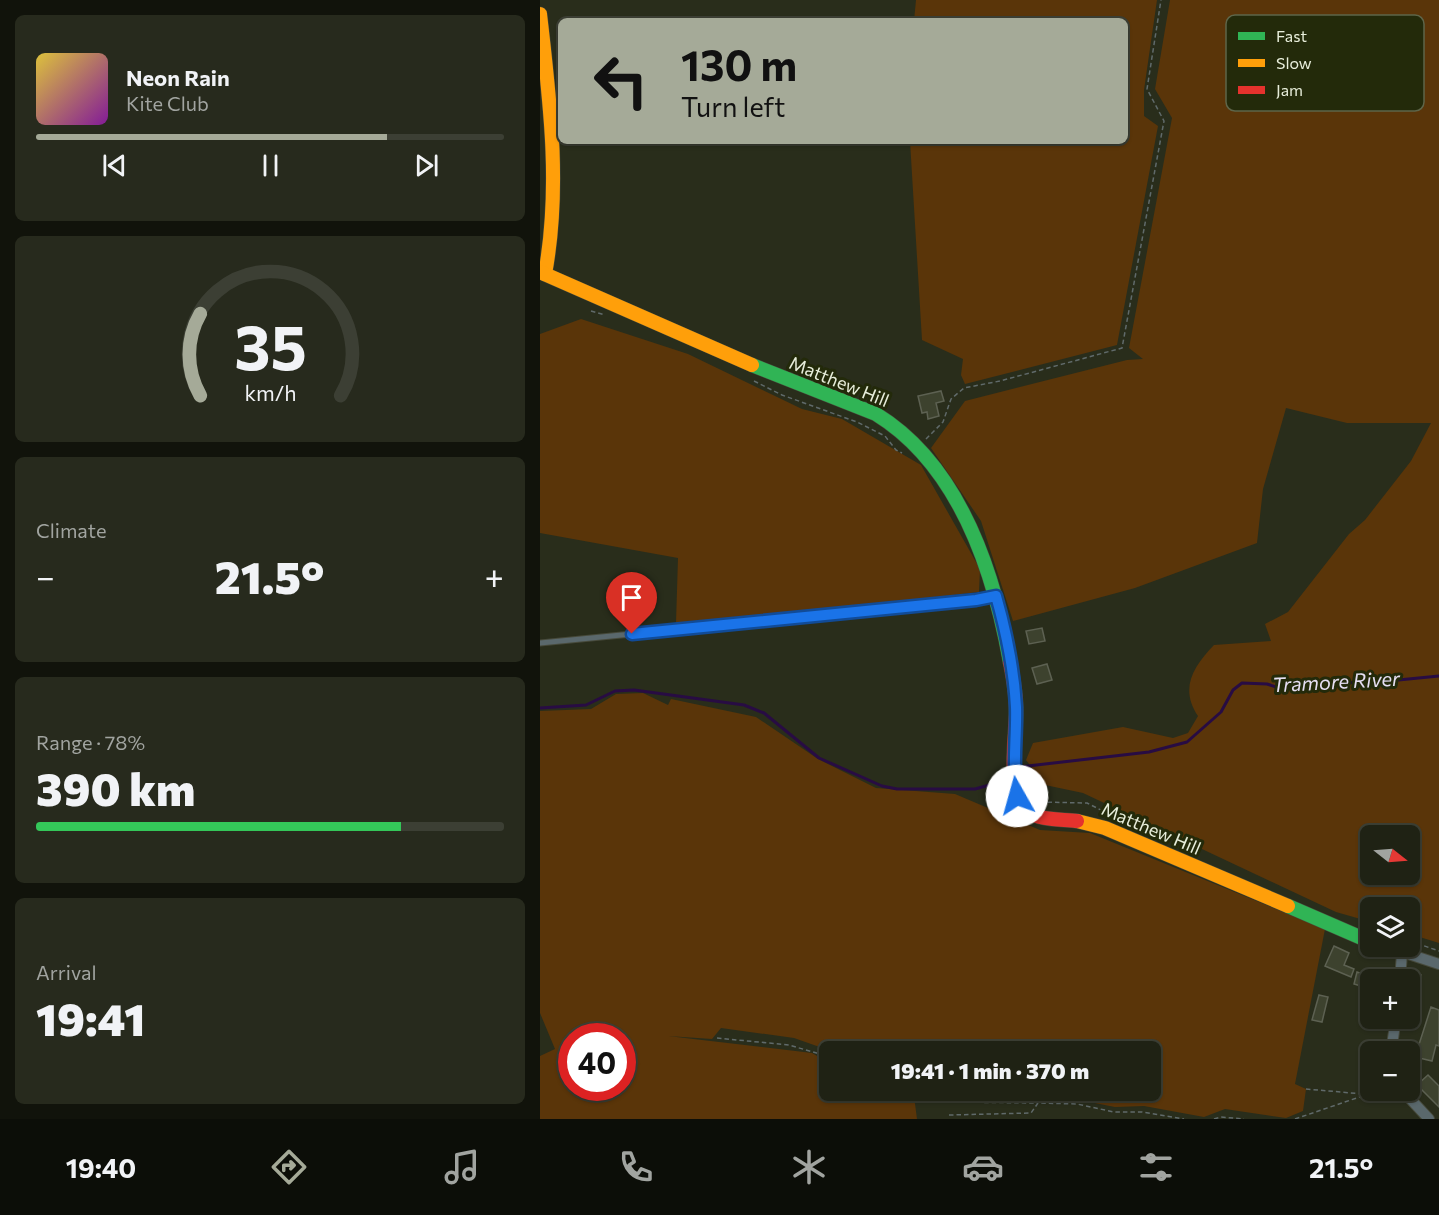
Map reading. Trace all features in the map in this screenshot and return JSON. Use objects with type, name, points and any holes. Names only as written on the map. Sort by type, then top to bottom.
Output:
[{"type":"street","points":[[540,14],[553,136],[555,205],[554,236],[543,273]]},
{"type":"street","name":"Matthew Hill","points":[[543,273],[771,374],[876,414],[894,425],[916,447],[934,468],[964,517],[980,549],[996,596],[1010,660],[1016,707],[1014,768],[1017,796],[1027,811],[1042,817],[1082,821],[1105,828],[1360,937]]},
{"type":"street","points":[[1415,957],[1439,964]]},
{"type":"street","points":[[1412,1101],[1429,1119]]},
{"type":"lane","points":[[540,643],[976,600],[996,596]]},
{"type":"path","points":[[750,379],[782,395],[857,422],[885,436],[896,450],[904,454],[916,447],[943,422],[951,399],[964,388],[1000,381],[1122,348],[1164,120],[1147,89],[1161,0]]},
{"type":"path","points":[[591,310],[612,318]]},
{"type":"path","points":[[1420,944],[1439,951]]},
{"type":"path","points":[[717,1038],[789,1045],[819,1054]]},
{"type":"path","points":[[1306,1089],[1360,1095]]},
{"type":"path","points":[[1295,1119],[1360,1096]]},
{"type":"path","points":[[947,1101],[1077,1104],[1114,1112],[1142,1112],[1184,1119]]},
{"type":"path","points":[[949,1115],[1031,1113],[1038,1102]]},
{"type":"path","points":[[1214,1119],[1221,1117],[1244,1119]]},
{"type":"shaded area","points":[[916,0],[1157,0],[1144,90],[1144,116],[1158,126],[1117,345],[965,384],[961,375],[963,359],[922,340],[910,144],[1128,144],[1128,18],[914,18]]},
{"type":"shaded area","points":[[1170,0],[1439,0],[1439,943],[1420,937],[1420,897],[1360,897],[1360,919],[1336,912],[1083,793],[1045,785],[1026,760],[1033,743],[1123,727],[1173,738],[1188,733],[1198,716],[1192,706],[1189,687],[1200,661],[1214,645],[1271,641],[1265,624],[1288,612],[1349,534],[1365,520],[1411,461],[1431,423],[1347,423],[1286,408],[1263,489],[1257,543],[1135,588],[1013,621],[981,521],[931,448],[965,401],[1127,360],[1143,359],[1129,348],[1172,118],[1155,89]]},
{"type":"shaded area","points":[[581,319],[688,354],[802,409],[842,419],[921,465],[980,569],[979,592],[780,615],[676,623],[678,558],[540,533],[540,334]]},
{"type":"shaded area","points":[[643,693],[668,705],[671,699],[756,717],[818,759],[876,788],[955,794],[1040,830],[1090,833],[1325,929],[1295,1084],[1306,1089],[1303,1111],[1286,1118],[1225,1109],[1204,1117],[1144,1106],[1115,1107],[1084,1101],[1161,1101],[1161,1041],[819,1041],[819,1047],[794,1038],[721,1028],[712,1039],[668,1036],[812,1053],[819,1057],[819,1101],[915,1101],[917,1119],[540,1119],[540,1056],[555,1049],[540,1013],[540,711],[591,709],[616,694]]},
{"type":"building","points":[[941,391],[944,401],[936,403],[939,416],[928,419],[927,412],[922,413],[918,396]]},
{"type":"building","points":[[1042,628],[1045,641],[1029,644],[1026,631]]},
{"type":"building","points":[[1047,664],[1052,680],[1037,684],[1032,668]]},
{"type":"building","points":[[1334,946],[1349,953],[1344,965],[1354,969],[1351,977],[1325,966]]},
{"type":"building","points":[[1357,972],[1360,973],[1360,986],[1354,984]]},
{"type":"building","points":[[1319,995],[1328,997],[1322,1022],[1312,1020]]},
{"type":"building","points":[[1431,1007],[1439,1010],[1439,1046],[1436,1045],[1432,1061],[1420,1058],[1420,1041]]},
{"type":"building","points":[[1428,1075],[1439,1086],[1439,1107],[1420,1088],[1420,1082]]},
{"type":"waterway","name":"Tramore River","points":[[1019,767],[1149,752],[1187,742],[1221,712],[1233,690],[1242,683],[1267,684],[1282,689],[1321,682],[1368,683],[1439,676]]},
{"type":"waterway","name":"Tramore River","points":[[540,708],[586,705],[615,691],[634,690],[744,705],[764,713],[819,758],[882,786],[897,789],[975,789],[993,784],[1009,773]]},
{"type":"traffic: fast","points":[[752,365],[876,414],[905,436],[930,462],[951,491],[982,557],[994,592],[1010,662]]},
{"type":"traffic: fast","points":[[1288,906],[1360,937]]},
{"type":"traffic: slow","points":[[540,14],[550,112],[553,177],[550,241],[545,274]]},
{"type":"traffic: slow","points":[[540,272],[752,365]]},
{"type":"traffic: slow","points":[[1077,821],[1105,828],[1288,906]]},
{"type":"traffic: jam","points":[[1010,662],[1016,702],[1014,778],[1020,803],[1027,811],[1038,816],[1077,821]]},
{"type":"route","points":[[632,634],[976,600],[996,596],[1005,632],[1016,707],[1014,775],[1017,796]]}]
